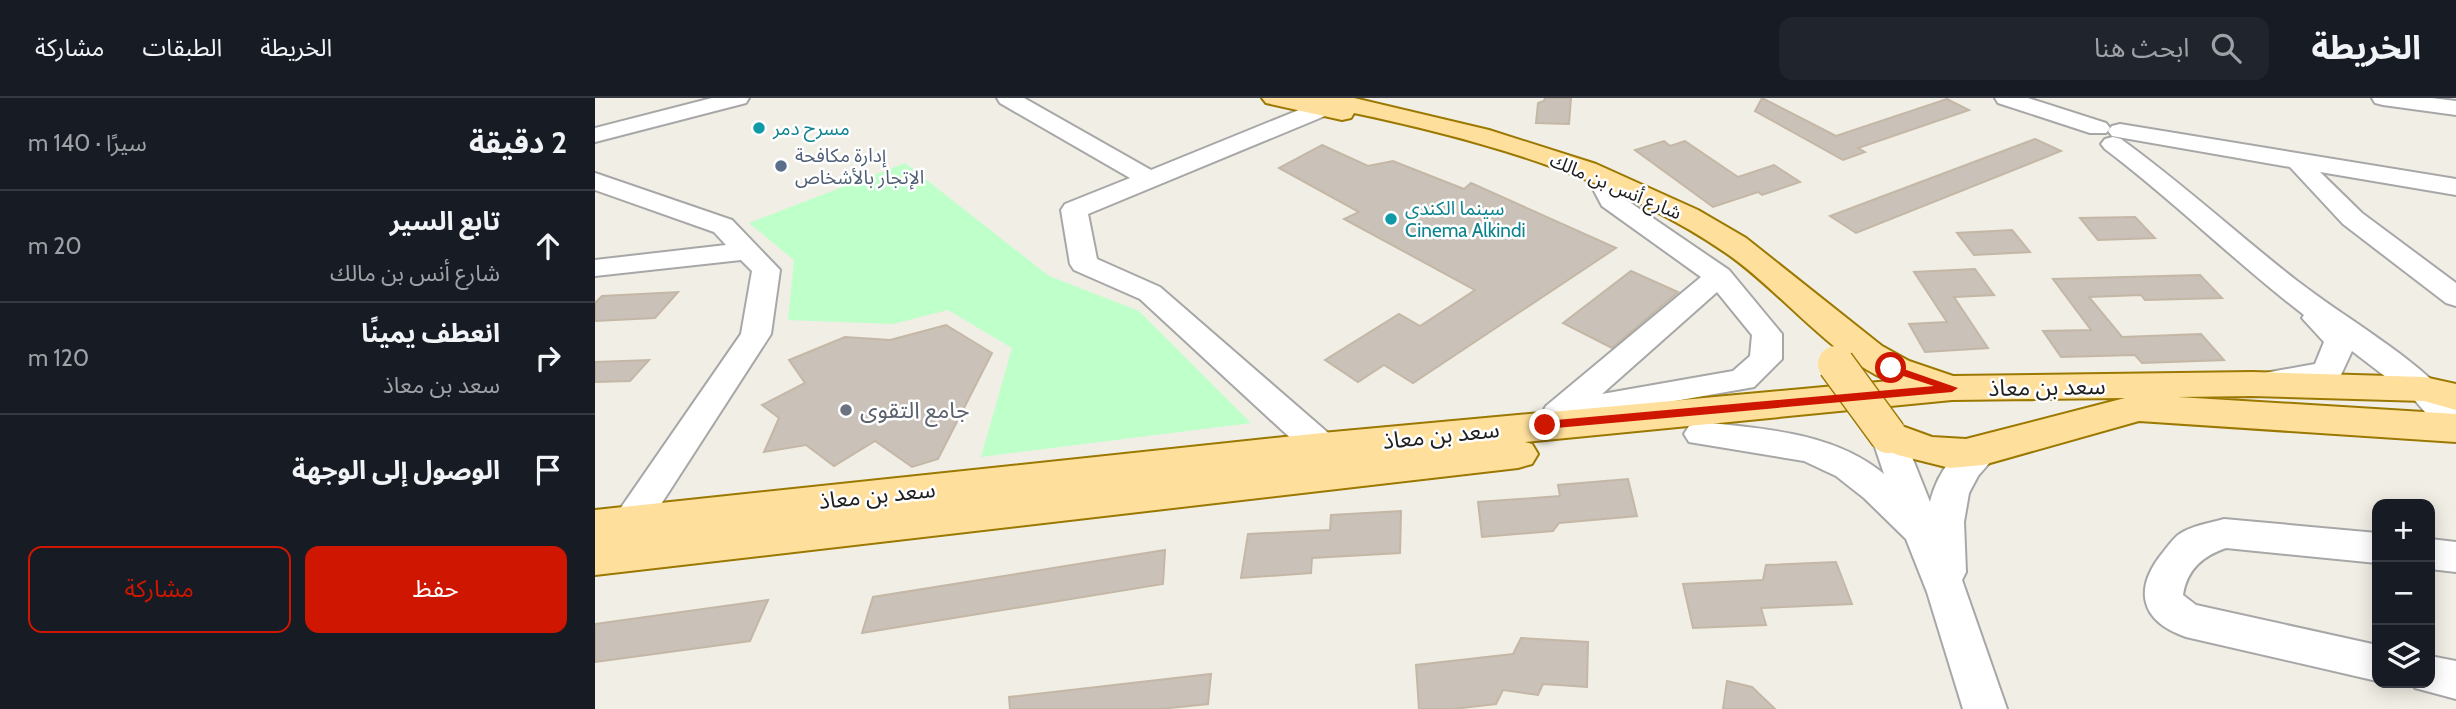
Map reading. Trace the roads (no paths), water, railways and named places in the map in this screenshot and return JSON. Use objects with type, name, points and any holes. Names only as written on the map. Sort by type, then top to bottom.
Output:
[{"type":"main road","name":"شارع أنس بن مالك","points":[[1275,98],[1320,103],[1496,140],[1586,170],[1674,208],[1736,246],[1783,279],[1853,340],[1891,368],[1952,388]]},
{"type":"main road","name":"شارع أنس بن مالك","points":[[1320,103],[1486,147],[1578,176],[1663,214],[1766,284],[1836,364],[1888,435]]},
{"type":"main road","name":"سعد بن معاذ","points":[[613,525],[1322,447],[1952,388],[2252,384],[2440,393]]},
{"type":"main road","name":"سعد بن معاذ","points":[[595,557],[1701,434],[1859,419],[2103,407],[2456,427]]},
{"type":"main road","points":[[1888,435],[1911,446],[1935,452],[1979,454],[2044,433],[2138,408]]},
{"type":"street","points":[[595,127],[723,98]]},
{"type":"street","points":[[595,135],[684,105],[738,98]]},
{"type":"street","points":[[1008,98],[1150,179]]},
{"type":"street","points":[[2006,98],[2110,136],[2183,141],[2456,187]]},
{"type":"street","points":[[2383,98],[2456,108]]},
{"type":"street","points":[[1320,103],[1074,210],[1084,264],[1150,293],[1322,447]]},
{"type":"street","points":[[2110,136],[2285,286],[2340,340],[2327,372],[2252,384]]},
{"type":"street","points":[[2299,162],[2311,178],[2360,226],[2456,297]]},
{"type":"street","points":[[595,181],[723,226],[766,270],[756,334],[613,525]]},
{"type":"street","points":[[1545,425],[1619,400],[1743,380],[1766,359],[1767,334],[1719,276],[1611,201],[1606,189]]},
{"type":"street","points":[[595,268],[747,251]]},
{"type":"street","points":[[1545,425],[1719,276]]},
{"type":"street","points":[[2285,286],[2440,393],[2456,427]]},
{"type":"street","points":[[1701,434],[1786,445],[1830,457],[1868,481],[1922,533]]},
{"type":"street","points":[[1888,435],[1922,533],[1947,592],[1985,709]]},
{"type":"street","points":[[1947,592],[1945,509],[1955,480],[1979,454]]},
{"type":"street","points":[[2372,547],[2224,533],[2192,545],[2167,576],[2163,595],[2171,611],[2186,620],[2372,662]]},
{"type":"street","points":[[2435,555],[2456,557]]},
{"type":"street","points":[[2435,676],[2456,681]]},
{"type":"place","name":"مسرح دمر","points":[[759,128]]},
{"type":"place","name":"إدارة مكافحة الإتجار بالأشخاص","points":[[781,166]]},
{"type":"place","name":"سينما الكندي Cinema Alkindi","points":[[1391,219]]},
{"type":"place","name":"جامع التقوى","points":[[846,410]]}]
